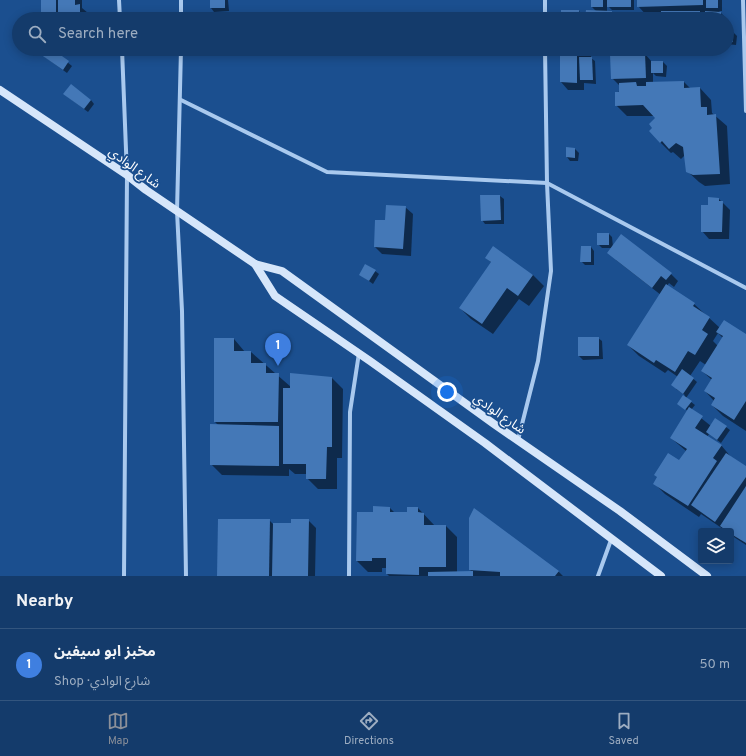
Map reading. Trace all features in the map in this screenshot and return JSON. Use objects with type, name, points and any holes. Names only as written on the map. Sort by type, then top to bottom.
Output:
[{"type":"main road","name":"شارع الوادي","points":[[0,90],[127,174],[146,190],[255,264],[282,271],[620,511],[707,576]]},
{"type":"main road","name":"شارع الوادي","points":[[255,264],[275,296],[359,353],[485,443],[611,540],[662,576]]},
{"type":"street","points":[[119,0],[120,12]]},
{"type":"street","points":[[181,0],[181,12]]},
{"type":"street","points":[[545,0],[545,12]]},
{"type":"street","points":[[743,0],[746,110]]},
{"type":"street","points":[[122,56],[127,174],[124,576]]},
{"type":"street","points":[[181,56],[177,211],[182,311],[186,576]]},
{"type":"street","points":[[518,440],[538,361],[551,271],[547,183],[545,56]]},
{"type":"street","points":[[181,100],[327,172],[547,183],[746,288]]},
{"type":"street","points":[[349,576],[350,412],[359,353]]},
{"type":"street","points":[[598,576],[611,540]]},
{"type":"building","points":[[41,0],[56,0],[56,12],[41,12]]},
{"type":"building","points":[[58,0],[75,0],[75,5],[80,4],[80,12],[58,12]]},
{"type":"building","points":[[210,0],[225,0],[225,8],[210,8]]},
{"type":"building","points":[[591,0],[603,0],[603,7],[591,7]]},
{"type":"building","points":[[607,0],[631,0],[631,7],[607,7]]},
{"type":"building","points":[[637,0],[703,0],[703,5],[637,7]]},
{"type":"building","points":[[706,0],[718,0],[718,8],[706,8]]},
{"type":"building","points":[[561,10],[579,10],[579,12],[561,12]]},
{"type":"building","points":[[586,10],[612,11],[612,12],[586,12]]},
{"type":"building","points":[[661,11],[700,11],[700,12]]},
{"type":"building","points":[[43,56],[62,56],[69,61],[63,70]]},
{"type":"building","points":[[560,56],[577,56],[577,83],[560,82]]},
{"type":"building","points":[[610,56],[645,56],[646,78],[611,79]]},
{"type":"building","points":[[579,57],[592,57],[593,80],[580,80]]},
{"type":"building","points":[[651,61],[663,61],[663,73],[651,73]]},
{"type":"building","points":[[684,81],[684,88],[700,87],[701,107],[707,107],[707,115],[716,114],[720,174],[693,175],[686,172],[683,147],[676,143],[669,149],[662,141],[660,143],[649,131],[652,128],[649,124],[655,118],[643,105],[615,106],[615,92],[619,92],[619,83],[636,82],[637,86],[646,86],[646,82]]},
{"type":"building","points":[[71,84],[91,100],[84,109],[63,94]]},
{"type":"building","points":[[566,147],[575,148],[575,158],[566,157]]},
{"type":"building","points":[[480,195],[500,195],[501,220],[481,221]]},
{"type":"building","points":[[708,197],[719,198],[719,201],[723,201],[722,232],[701,232],[701,205],[708,205]]},
{"type":"building","points":[[386,205],[406,206],[403,249],[374,247],[375,220],[385,220]]},
{"type":"building","points":[[597,233],[609,233],[609,245],[597,245]]},
{"type":"building","points":[[621,234],[672,273],[666,280],[661,276],[652,288],[607,253]]},
{"type":"building","points":[[493,246],[533,275],[518,296],[507,288],[482,324],[459,308],[491,262],[485,258]]},
{"type":"building","points":[[581,246],[591,246],[591,262],[580,262]]},
{"type":"building","points":[[365,264],[376,270],[369,281],[359,275]]},
{"type":"building","points":[[666,284],[695,303],[693,306],[710,317],[702,330],[708,334],[695,355],[688,351],[675,372],[656,360],[654,363],[627,345]]},
{"type":"building","points":[[724,320],[746,334],[746,401],[734,420],[711,405],[715,398],[704,391],[712,378],[701,371],[723,336],[716,332]]},
{"type":"building","points":[[578,337],[599,337],[599,356],[578,356]]},
{"type":"building","points":[[214,338],[234,338],[234,351],[251,351],[251,363],[266,363],[266,373],[279,373],[278,422],[214,422]]},
{"type":"building","points":[[682,369],[694,378],[683,394],[671,385]]},
{"type":"building","points":[[290,373],[332,377],[332,447],[327,447],[326,479],[306,479],[306,464],[283,464],[283,388],[290,388]]},
{"type":"building","points":[[683,395],[692,401],[685,410],[677,404]]},
{"type":"building","points":[[689,407],[703,416],[695,428],[722,445],[713,458],[717,461],[688,506],[653,484],[657,477],[654,475],[668,453],[679,460],[687,449],[670,438]]},
{"type":"building","points":[[715,418],[727,426],[717,440],[706,432]]},
{"type":"building","points":[[210,424],[279,426],[279,466],[210,465]]},
{"type":"building","points":[[726,453],[746,466],[746,477],[715,522],[691,505]]},
{"type":"building","points":[[746,486],[746,543],[734,536],[734,528],[723,528],[720,526]]},
{"type":"building","points":[[373,506],[390,507],[390,512],[407,512],[407,507],[418,507],[418,512],[424,513],[424,525],[446,525],[446,567],[419,567],[419,575],[386,574],[386,558],[372,558],[372,561],[356,561],[357,512],[373,512]]},
{"type":"building","points":[[474,508],[559,571],[555,576],[500,576],[500,572],[469,570],[469,518]]},
{"type":"building","points":[[218,519],[270,519],[269,576],[217,576]]},
{"type":"building","points":[[291,519],[309,519],[308,576],[272,576],[273,523],[291,523]]},
{"type":"building","points":[[473,571],[473,576],[428,576],[428,572]]},
{"type":"place","name":"مخبز ابو سيفين","points":[[278,366]]}]
